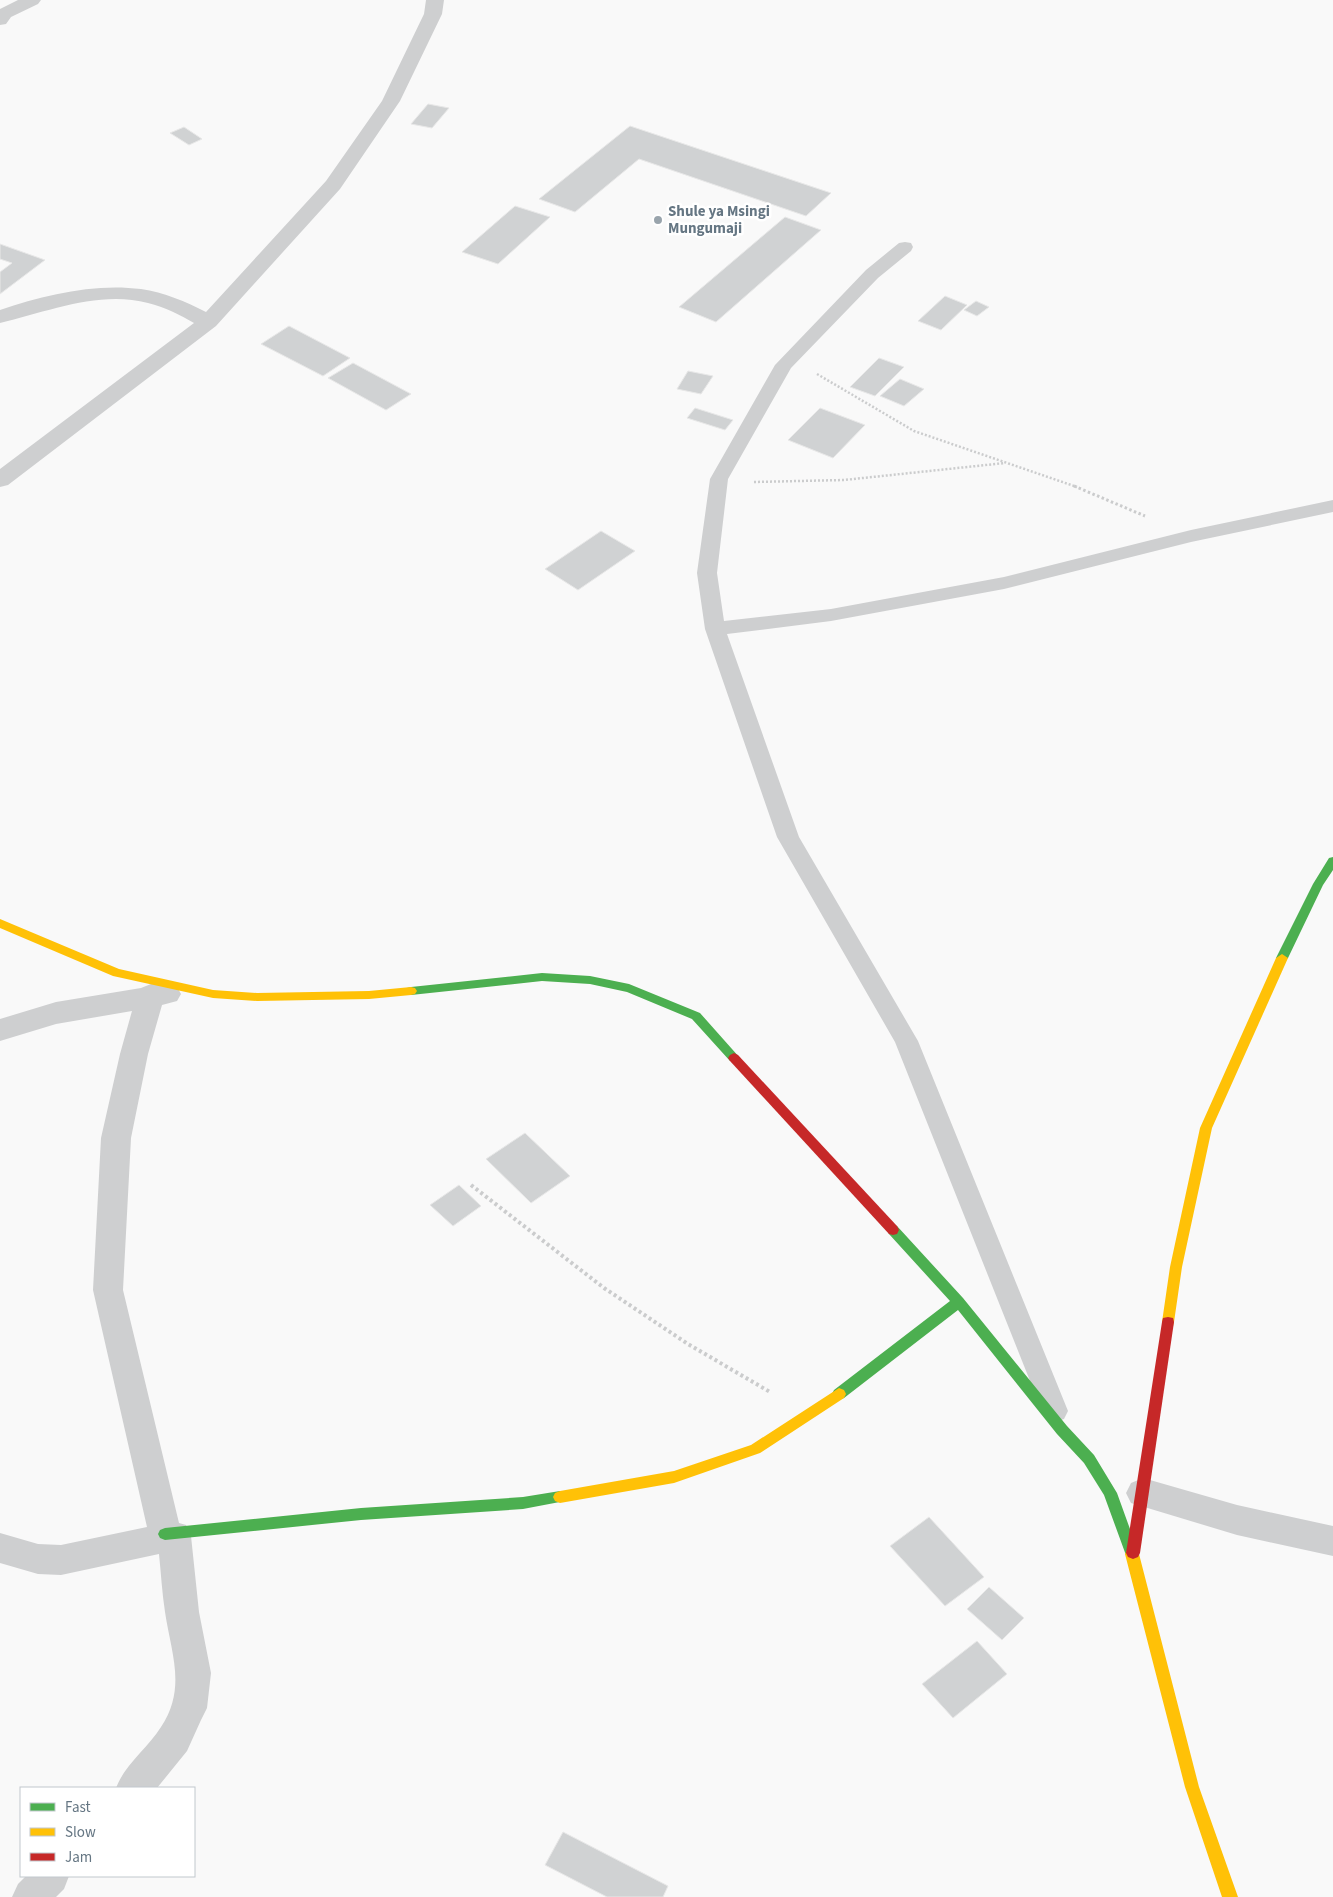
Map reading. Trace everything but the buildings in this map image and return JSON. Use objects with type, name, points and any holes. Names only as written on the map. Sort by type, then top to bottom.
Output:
[{"type":"street","points":[[2,15],[32,0]]},
{"type":"street","points":[[0,480],[209,322],[333,185],[391,101],[429,22],[435,0]]},
{"type":"street","points":[[0,317],[19,310],[63,300],[106,295],[141,295],[175,305],[209,322]]},
{"type":"street","points":[[1133,1557],[1176,1267],[1206,1128],[1264,993],[1326,881],[1333,861]]},
{"type":"street","points":[[0,923],[117,973],[213,994],[257,997],[369,995],[542,977],[590,980],[629,988],[696,1016],[959,1302],[1062,1430],[1089,1459],[1110,1493],[1133,1557],[1192,1787],[1230,1897]]},
{"type":"street","points":[[0,1030],[56,1013],[152,995],[201,992]]},
{"type":"street","points":[[135,1787],[174,1739],[188,1708],[194,1673],[170,1535],[108,1290],[116,1138],[134,1054],[152,995]]},
{"type":"street","points":[[0,1548],[38,1559],[60,1560],[170,1535],[361,1514],[523,1503],[674,1477],[755,1449],[852,1384],[959,1302]]},
{"type":"street","points":[[1143,1493],[1219,1517],[1333,1541]]},
{"type":"street","points":[[30,1897],[50,1877]]},
{"type":"lane","points":[[905,247],[872,274],[784,365],[761,402],[719,479],[707,573],[715,629],[788,837],[906,1041],[1062,1430]]},
{"type":"lane","points":[[715,629],[831,615],[1004,583],[1191,536],[1333,506]]},
{"type":"path","points":[[791,359],[914,431],[1058,479],[1191,536]]},
{"type":"path","points":[[719,479],[763,482],[844,480],[1006,463]]},
{"type":"path","points":[[471,1185],[604,1288],[688,1344],[807,1414]]},
{"type":"traffic: fast","points":[[1282,958],[1318,884],[1333,861]]},
{"type":"traffic: fast","points":[[411,991],[542,977],[590,980],[629,988],[696,1016],[734,1058]]},
{"type":"traffic: fast","points":[[893,1230],[959,1302],[1062,1430],[1089,1459],[1110,1493],[1132,1554]]},
{"type":"traffic: fast","points":[[839,1394],[959,1302]]},
{"type":"traffic: fast","points":[[165,1534],[361,1514],[523,1503],[560,1497]]},
{"type":"traffic: slow","points":[[0,923],[117,973],[213,994],[257,997],[369,995],[411,991]]},
{"type":"traffic: slow","points":[[1168,1322],[1176,1267],[1206,1128],[1282,958]]},
{"type":"traffic: slow","points":[[560,1497],[674,1477],[755,1449],[839,1394]]},
{"type":"traffic: slow","points":[[1132,1554],[1192,1787],[1230,1897]]},
{"type":"traffic: jam","points":[[734,1058],[893,1230]]},
{"type":"traffic: jam","points":[[1133,1553],[1168,1322]]},
{"type":"place","name":"Shule ya Msingi Mungumaji","points":[[658,220]]}]
